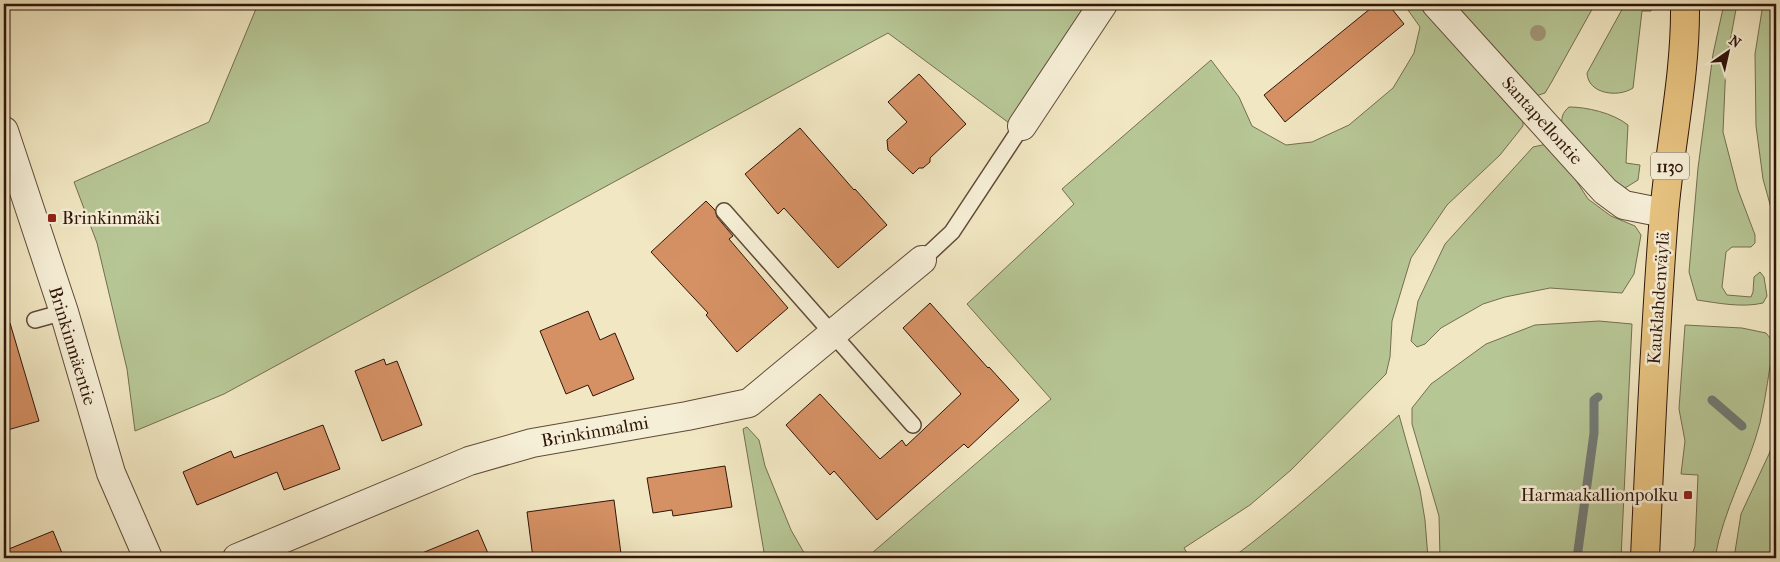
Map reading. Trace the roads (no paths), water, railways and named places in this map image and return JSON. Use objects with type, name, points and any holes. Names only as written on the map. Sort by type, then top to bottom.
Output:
[{"type":"main road","name":"Kauklahdenväylä","points":[[1645,558],[1654,365],[1664,213],[1686,39],[1685,4]]},
{"type":"main road","name":"Kauklahdenväylä","points":[[1686,39],[1697,4]]},
{"type":"street","points":[[1022,126],[1103,4]]},
{"type":"street","name":"Santapellontie","points":[[1436,4],[1604,191],[1624,205],[1664,213]]},
{"type":"street","name":"Brinkinmäentie","points":[[4,131],[64,312],[111,473],[148,558]]},
{"type":"street","name":"Brinkinmalmi","points":[[237,558],[469,461],[532,443],[749,404],[922,260]]},
{"type":"lane","points":[[922,260],[952,232],[1022,126]]},
{"type":"lane","points":[[724,211],[834,333],[913,425]]},
{"type":"lane","points":[[35,320],[64,312]]},
{"type":"waterway","points":[[1577,558],[1594,433],[1594,400],[1598,397]]},
{"type":"waterway","points":[[1712,400],[1742,426]]},
{"type":"place","name":"Brinkinmäki","points":[[52,218]]},
{"type":"place","name":"Harmaakallionpolku","points":[[1688,495]]}]
